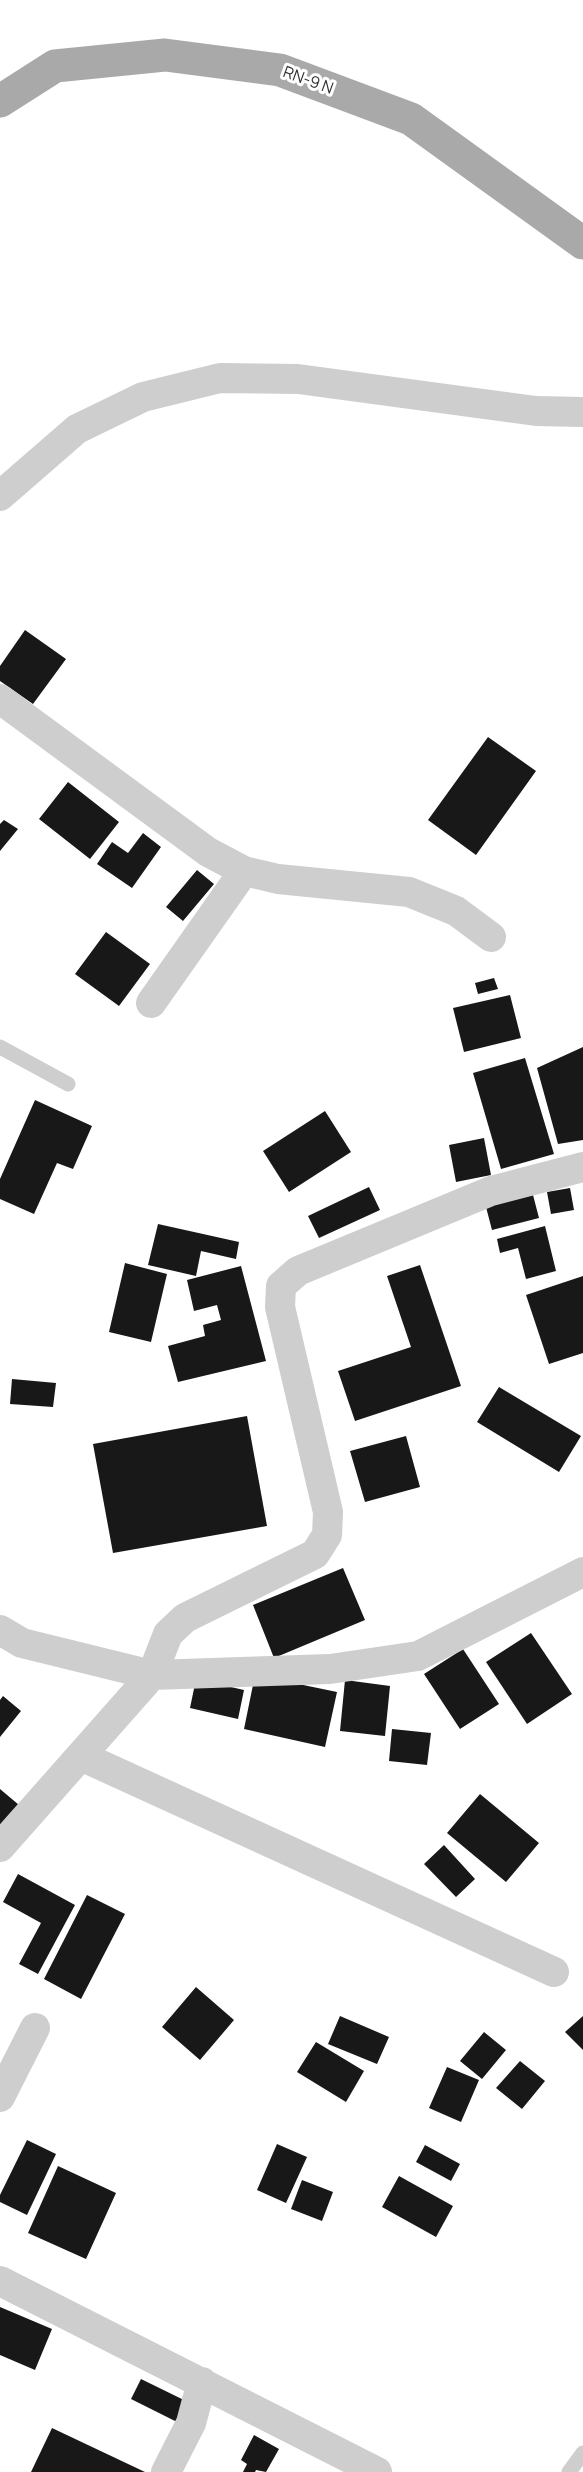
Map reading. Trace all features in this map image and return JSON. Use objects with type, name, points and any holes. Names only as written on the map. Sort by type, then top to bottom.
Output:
[{"type":"main road","name":"RN-9 N","points":[[0,101],[55,66],[165,55],[280,70],[411,119],[583,243]]},
{"type":"street","points":[[0,496],[77,429],[143,397],[220,378],[298,379],[536,411],[583,412]]},
{"type":"street","points":[[0,699],[208,852],[244,871],[278,879],[409,892],[456,911],[491,937]]},
{"type":"street","points":[[151,1003],[244,871]]},
{"type":"street","points":[[0,1847],[152,1675],[168,1634],[185,1618],[315,1554],[327,1535],[328,1512],[280,1307],[281,1286],[298,1271],[491,1191],[583,1167]]},
{"type":"street","points":[[0,1630],[22,1643],[152,1675],[330,1669],[418,1656],[583,1572]]},
{"type":"street","points":[[81,1756],[554,1972]]},
{"type":"street","points":[[0,2097],[35,2028]]},
{"type":"street","points":[[0,2281],[377,2472]]},
{"type":"street","points":[[166,2472],[190,2423],[202,2382]]},
{"type":"lane","points":[[0,1047],[68,1084]]},
{"type":"lane","points":[[569,2472],[583,2452]]},
{"type":"building","points":[[25,630],[66,659],[33,704],[0,681],[0,666]]},
{"type":"building","points":[[488,737],[536,771],[476,855],[428,820]]},
{"type":"building","points":[[68,782],[119,822],[90,859],[39,819]]},
{"type":"building","points":[[4,820],[18,829],[0,851],[0,824]]},
{"type":"building","points":[[143,833],[161,847],[132,888],[97,864],[112,842],[128,853]]},
{"type":"building","points":[[197,870],[214,884],[183,921],[166,907]]},
{"type":"building","points":[[106,932],[150,964],[119,1006],[75,974]]},
{"type":"building","points":[[494,978],[498,989],[478,994],[475,983]]},
{"type":"building","points":[[510,995],[521,1038],[464,1052],[453,1008]]},
{"type":"building","points":[[583,1047],[583,1140],[558,1144],[537,1068]]},
{"type":"building","points":[[525,1058],[554,1154],[501,1169],[473,1073]]},
{"type":"building","points":[[35,1100],[92,1126],[73,1169],[57,1163],[34,1214],[0,1199],[0,1179]]},
{"type":"building","points":[[325,1111],[351,1152],[289,1192],[263,1151]]},
{"type":"building","points":[[484,1138],[491,1175],[456,1182],[449,1145]]},
{"type":"building","points":[[369,1187],[380,1210],[319,1238],[308,1216]]},
{"type":"building","points":[[570,1188],[574,1210],[551,1214],[547,1192]]},
{"type":"building","points":[[533,1195],[539,1218],[492,1230],[486,1207]]},
{"type":"building","points":[[158,1224],[239,1242],[236,1259],[201,1251],[196,1276],[148,1265]]},
{"type":"building","points":[[545,1226],[556,1271],[526,1279],[518,1248],[500,1253],[497,1239]]},
{"type":"building","points":[[125,1263],[167,1274],[151,1342],[109,1332]]},
{"type":"building","points":[[420,1265],[461,1386],[355,1421],[338,1371],[411,1347],[387,1276]]},
{"type":"building","points":[[241,1266],[266,1361],[178,1382],[168,1346],[205,1336],[203,1325],[221,1320],[217,1305],[194,1311],[187,1280]]},
{"type":"building","points":[[583,1276],[583,1353],[549,1364],[526,1295]]},
{"type":"building","points":[[12,1379],[56,1383],[53,1407],[10,1404]]},
{"type":"building","points":[[499,1387],[581,1436],[559,1472],[477,1422]]},
{"type":"building","points":[[247,1416],[267,1526],[113,1553],[93,1444]]},
{"type":"building","points":[[406,1436],[420,1487],[365,1502],[350,1451]]},
{"type":"building","points":[[343,1568],[365,1620],[274,1658],[253,1605]]},
{"type":"building","points":[[531,1633],[572,1694],[527,1724],[486,1662]]},
{"type":"building","points":[[463,1649],[499,1704],[460,1729],[424,1674]]},
{"type":"building","points":[[255,1675],[337,1692],[325,1747],[244,1729]]},
{"type":"building","points":[[196,1679],[244,1690],[238,1719],[190,1708]]},
{"type":"building","points":[[345,1680],[390,1686],[385,1736],[340,1731]]},
{"type":"building","points":[[3,1696],[21,1711],[0,1737],[0,1700]]},
{"type":"building","points":[[392,1729],[431,1733],[427,1765],[389,1761]]},
{"type":"building","points":[[0,1789],[19,1805],[0,1827]]},
{"type":"building","points":[[480,1794],[539,1843],[506,1882],[447,1833]]},
{"type":"building","points":[[444,1845],[475,1879],[456,1897],[424,1864]]},
{"type":"building","points":[[18,1874],[75,1905],[38,1974],[19,1964],[41,1923],[3,1902]]},
{"type":"building","points":[[87,1895],[125,1914],[81,1999],[44,1979]]},
{"type":"building","points":[[196,1987],[234,2020],[200,2060],[162,2027]]},
{"type":"building","points":[[340,2016],[389,2037],[377,2064],[328,2044]]},
{"type":"building","points":[[583,2016],[583,2050],[565,2032]]},
{"type":"building","points":[[484,2032],[506,2050],[482,2079],[460,2061]]},
{"type":"building","points":[[316,2042],[364,2071],[346,2102],[297,2072]]},
{"type":"building","points":[[520,2061],[545,2081],[522,2109],[496,2088]]},
{"type":"building","points":[[447,2067],[479,2080],[461,2122],[429,2108]]},
{"type":"building","points":[[27,2140],[56,2154],[27,2215],[0,2202],[0,2195]]},
{"type":"building","points":[[277,2144],[307,2157],[286,2203],[257,2190]]},
{"type":"building","points":[[425,2145],[460,2164],[451,2181],[416,2162]]},
{"type":"building","points":[[58,2166],[116,2193],[86,2259],[28,2233]]},
{"type":"building","points":[[399,2176],[453,2206],[436,2237],[382,2207]]},
{"type":"building","points":[[302,2180],[333,2192],[322,2221],[291,2209]]},
{"type":"building","points":[[0,2307],[52,2329],[35,2370],[0,2355]]},
{"type":"building","points":[[141,2379],[190,2403],[181,2424],[131,2399]]},
{"type":"building","points":[[52,2428],[145,2472],[31,2472]]},
{"type":"building","points":[[254,2435],[279,2449],[266,2472],[256,2470],[255,2472],[243,2472],[247,2464],[241,2460]]}]
